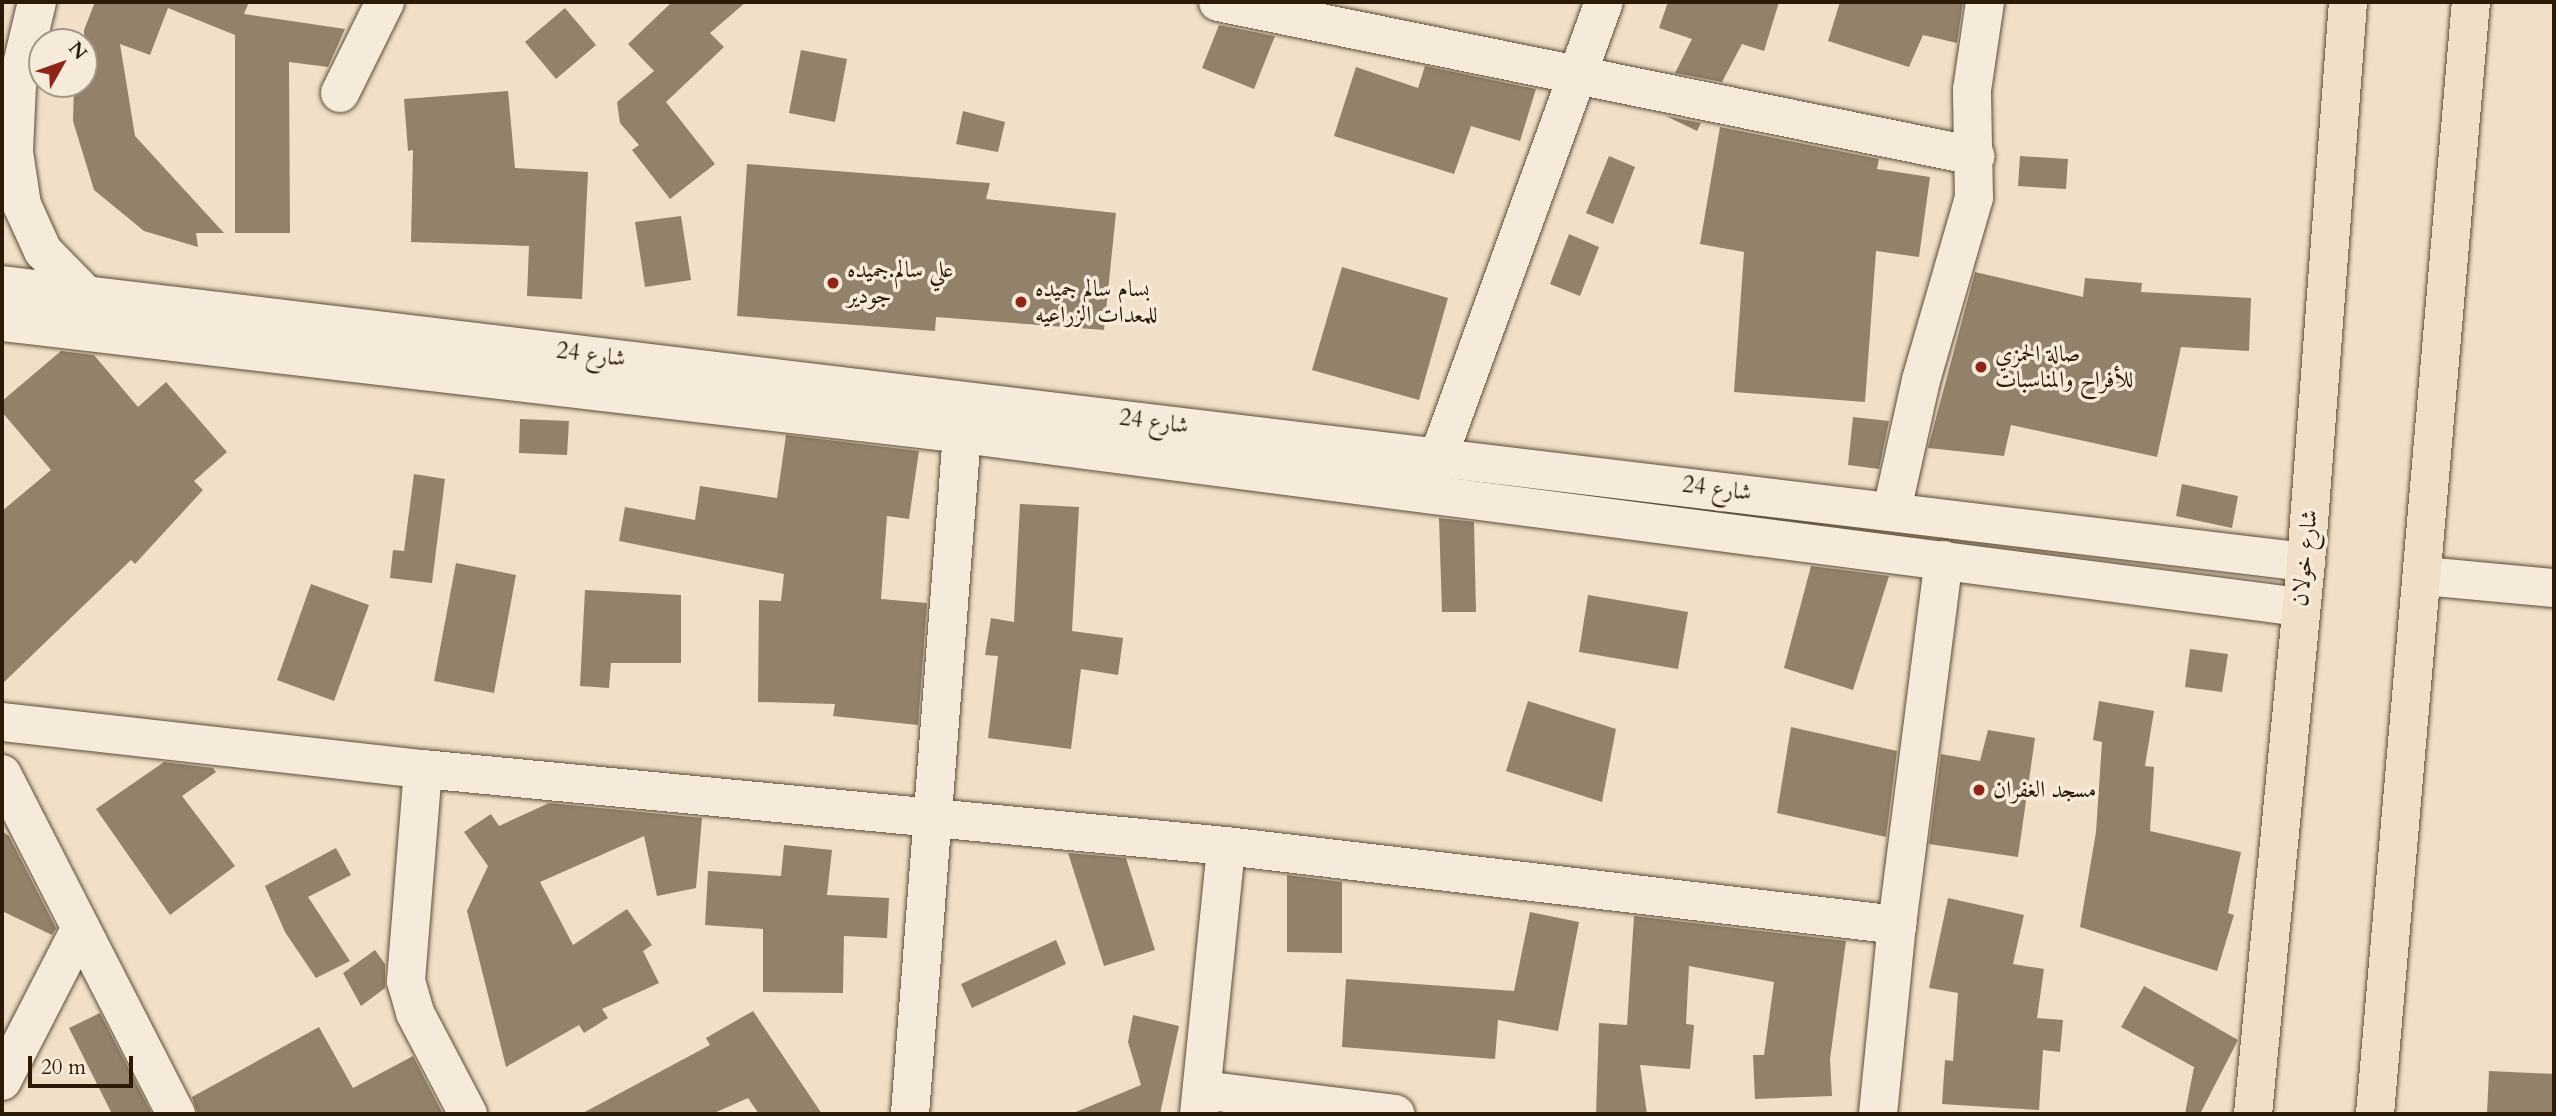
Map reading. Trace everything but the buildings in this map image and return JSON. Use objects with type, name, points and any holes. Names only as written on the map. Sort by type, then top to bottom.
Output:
[{"type":"main road","name":"شارع خولان","points":[[2253,1114],[2306,562],[2348,2]]},
{"type":"main road","points":[[2375,1114],[2424,576],[2471,2]]},
{"type":"street","points":[[37,2],[17,85],[8,151],[22,205],[43,251],[86,295]]},
{"type":"street","points":[[340,93],[386,2]]},
{"type":"street","points":[[1218,2],[1975,156]]},
{"type":"street","points":[[1419,493],[1439,455],[1604,2]]},
{"type":"street","points":[[1892,510],[1921,380],[1973,198],[1975,156],[1972,90],[1985,2]]},
{"type":"street","name":"شارع 24","points":[[2,285],[1439,455],[2306,562]]},
{"type":"street","name":"شارع 24","points":[[2,322],[962,435],[2300,607]]},
{"type":"street","points":[[910,1114],[962,435]]},
{"type":"street","points":[[1878,1114],[1897,925],[1944,561]]},
{"type":"street","points":[[2424,576],[2554,588]]},
{"type":"street","points":[[2,722],[423,768],[1226,846],[1897,925]]},
{"type":"street","points":[[423,768],[406,981],[415,1013],[468,1114]]},
{"type":"street","points":[[2,774],[176,1114]]},
{"type":"street","points":[[1226,846],[1200,1102],[1396,1114]]},
{"type":"street","points":[[2,1081],[80,929]]},
{"type":"place","name":"علي سالم.جميده جودير","points":[[833,283]]},
{"type":"place","name":"بسام سالم جميده للمعدات الزراعيه","points":[[1021,302]]},
{"type":"place","name":"صالة الحمزي للأفراح والمناسبات","points":[[1981,367]]},
{"type":"place","name":"مسجد الغفران","points":[[1979,790]]}]
